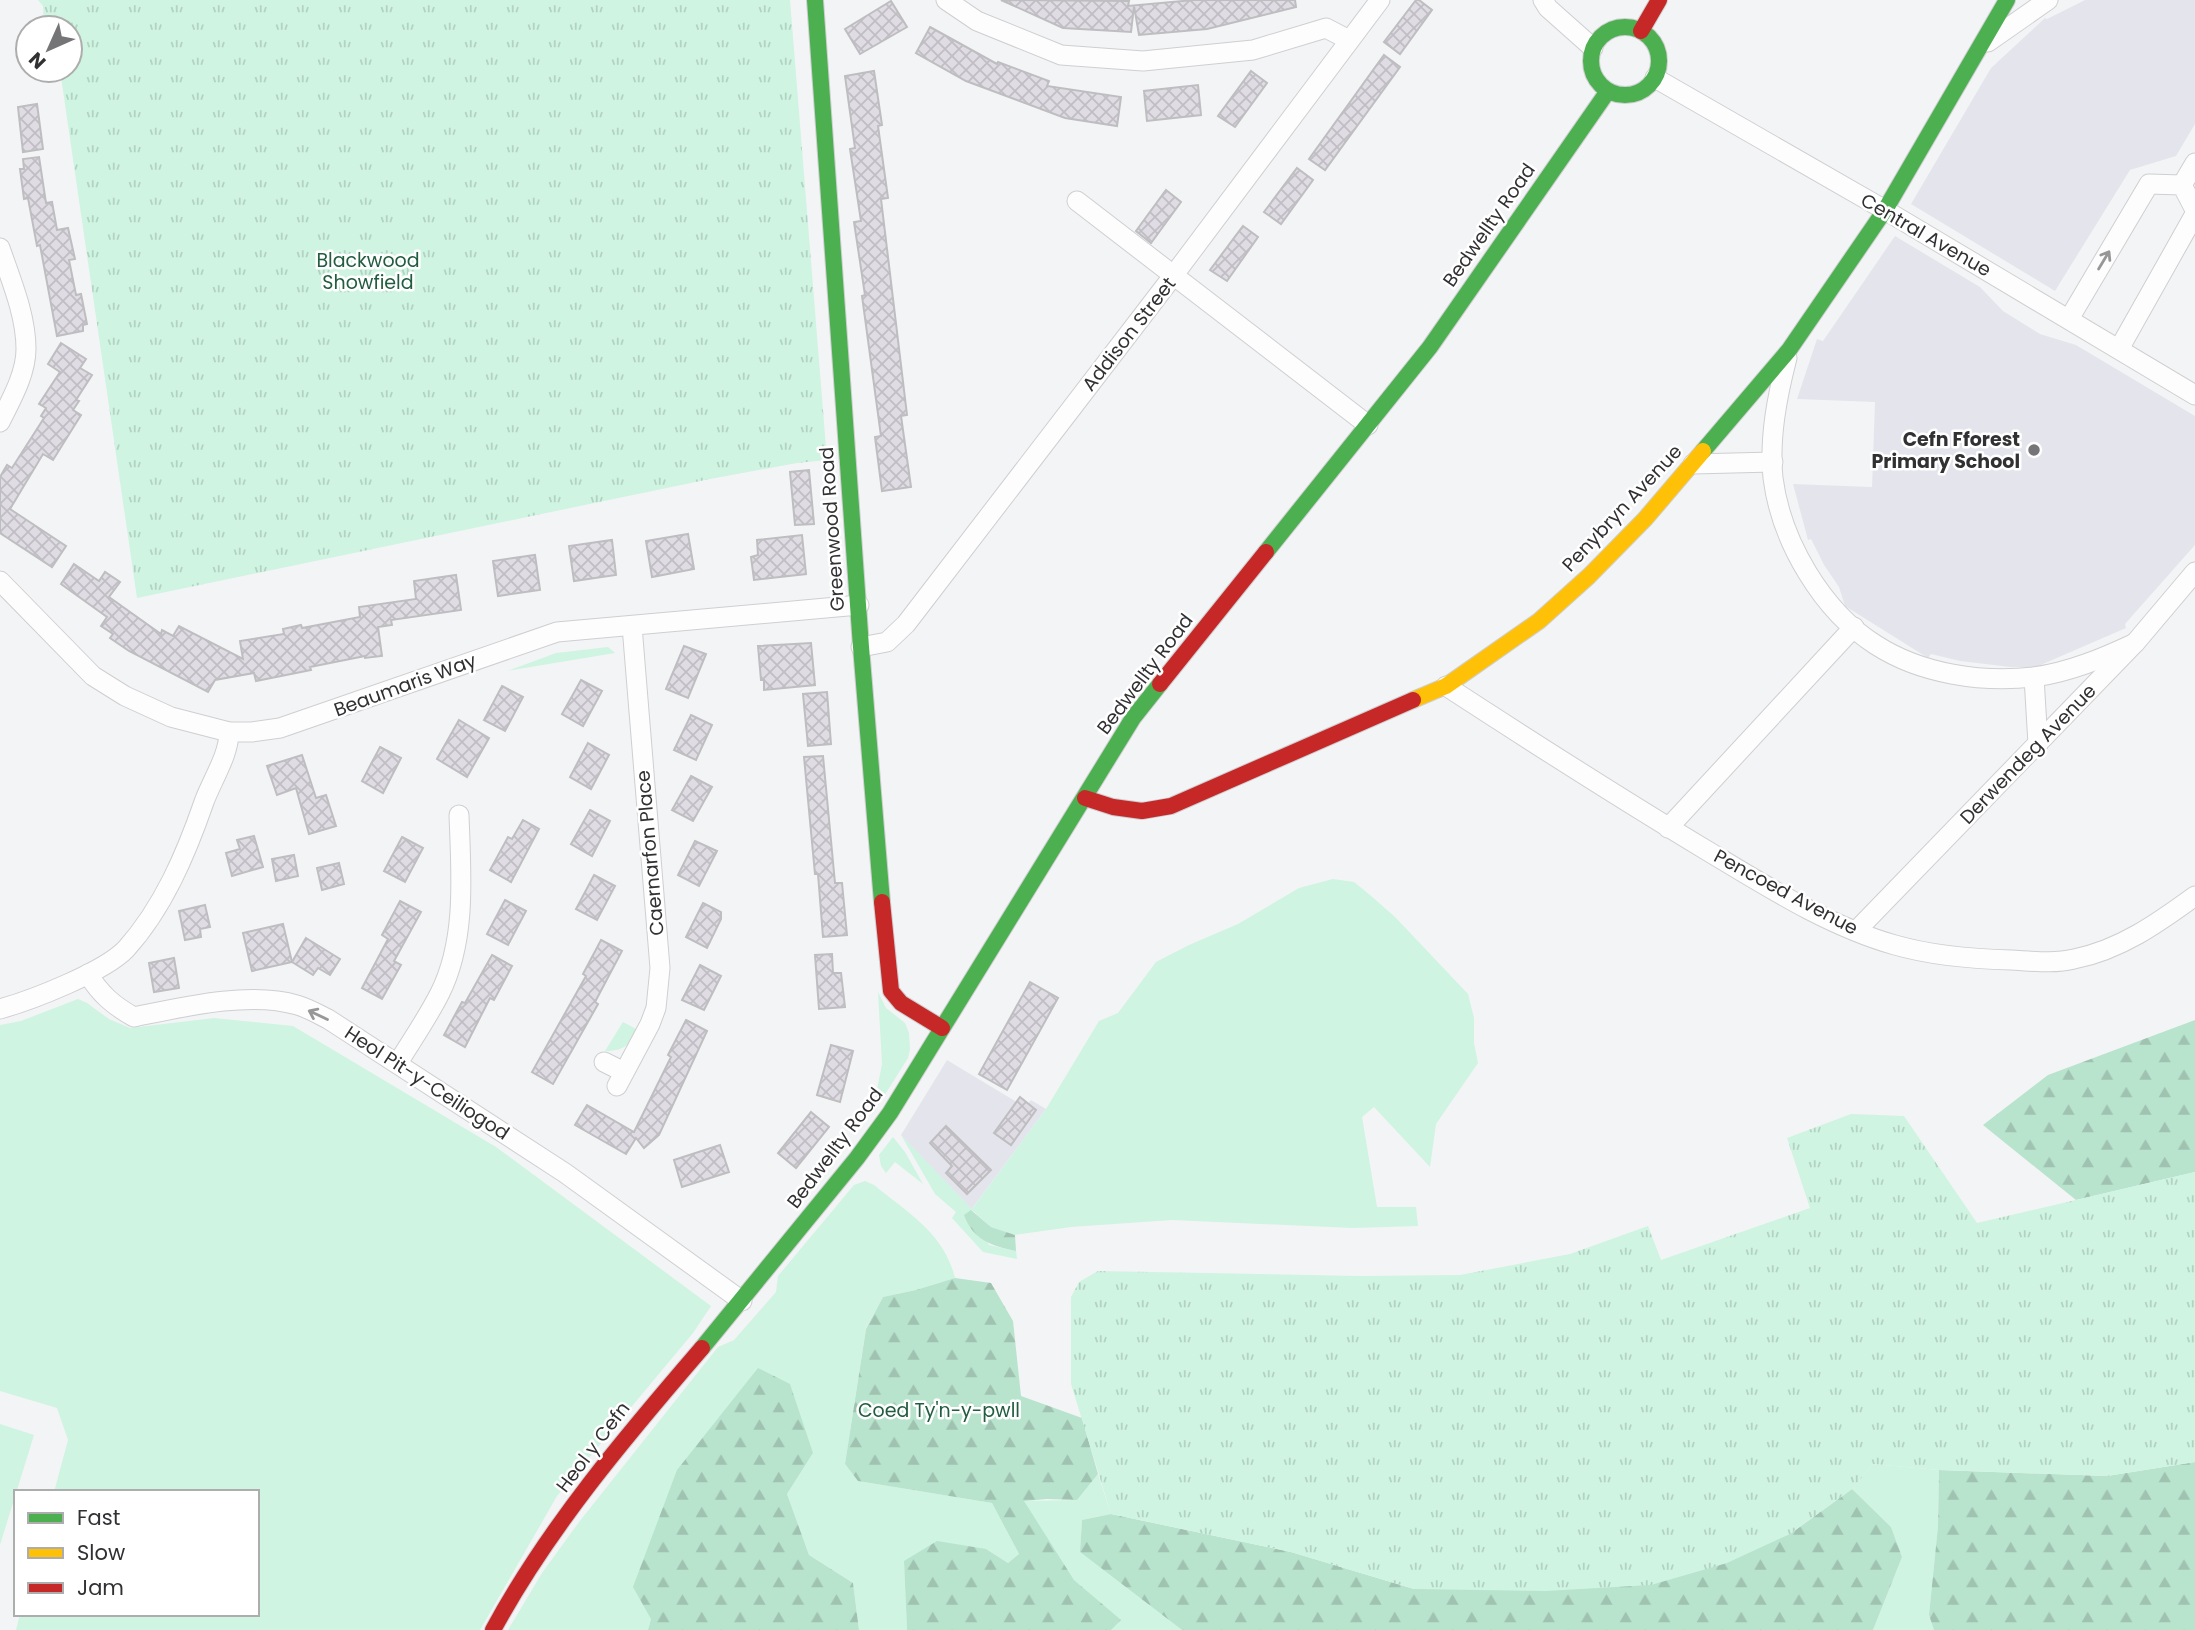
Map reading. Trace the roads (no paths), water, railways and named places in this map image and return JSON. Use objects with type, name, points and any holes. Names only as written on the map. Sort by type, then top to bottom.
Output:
[{"type":"street","name":"Greenwood Road","points":[[815,0],[862,647],[891,991],[901,1003],[942,1028]]},
{"type":"street","points":[[946,0],[977,21],[1061,55],[1143,61],[1253,50],[1326,28],[1349,40]]},
{"type":"street","name":"Addison Street","points":[[862,647],[887,642],[906,624],[1173,276],[1380,0]]},
{"type":"street","points":[[1543,0],[1548,8],[1593,48]]},
{"type":"street","points":[[1641,31],[1660,0]]},
{"type":"street","name":"Penybryn Avenue","points":[[1084,798],[1113,807],[1142,811],[1171,806],[1446,686],[1539,621],[1589,576],[1645,519],[1789,350],[1885,210],[2007,0]]},
{"type":"street","points":[[1975,52],[2048,0]]},
{"type":"street","points":[[1630,27],[1650,38],[1659,57],[1659,68],[1648,87],[1629,96],[1608,91],[1600,85],[1591,68],[1593,48],[1608,32],[1630,27]]},
{"type":"street","name":"Central Avenue","points":[[1655,78],[1885,210],[2195,396]]},
{"type":"street","name":"Bedwellty Road","points":[[742,1301],[890,1113],[1133,718],[1430,347],[1608,91]]},
{"type":"street","points":[[2182,185],[2195,163]]},
{"type":"street","points":[[2069,319],[2149,184],[2182,185]]},
{"type":"street","points":[[2119,349],[2195,212],[2182,185]]},
{"type":"street","points":[[1077,201],[1368,425]]},
{"type":"street","points":[[0,248],[23,319],[26,352],[18,386],[0,422]]},
{"type":"street","points":[[1789,350],[1775,412],[1773,480],[1782,522],[1802,564],[1828,601],[1875,645],[1900,658],[1929,668],[1971,676],[2034,677],[2091,663],[2135,643]]},
{"type":"street","points":[[1693,464],[1773,462]]},
{"type":"street","name":"Derwendeg Avenue","points":[[1856,931],[2135,643],[2195,572]]},
{"type":"street","name":"Beaumaris Way","points":[[0,581],[93,676],[125,696],[171,717],[229,732],[252,732],[280,727],[557,632],[859,605]]},
{"type":"street","name":"Caernarfon Place","points":[[604,1062],[621,1079],[656,1007],[660,968],[632,626]]},
{"type":"street","points":[[1668,828],[1854,627]]},
{"type":"street","points":[[2034,677],[2038,744]]},
{"type":"street","name":"Pencoed Avenue","points":[[1446,686],[1598,785],[1801,905],[1856,931],[1894,945],[1928,953],[1986,959],[2071,960],[2106,951],[2132,938],[2195,896]]},
{"type":"street","points":[[0,1009],[88,974],[124,951],[159,905],[194,832],[229,743],[229,732]]},
{"type":"street","points":[[398,1063],[441,991],[452,960],[459,922],[459,815]]},
{"type":"street","name":"Heol Pit-y-Ceiliogod","points":[[88,974],[96,988],[114,1006],[134,1017],[204,1003],[266,1000],[297,1005],[328,1019],[565,1173],[742,1301]]},
{"type":"street","name":"Heol y Cefn","points":[[493,1630],[541,1552],[633,1428],[742,1301]]},
{"type":"place","name":"Cefn Fforest Primary School","points":[[2034,450]]},
{"type":"park label","name":"Blackwood Showfield","points":[[368,271]]},
{"type":"park label","name":"Coed Ty'n-y-pwll","points":[[939,1410]]}]
